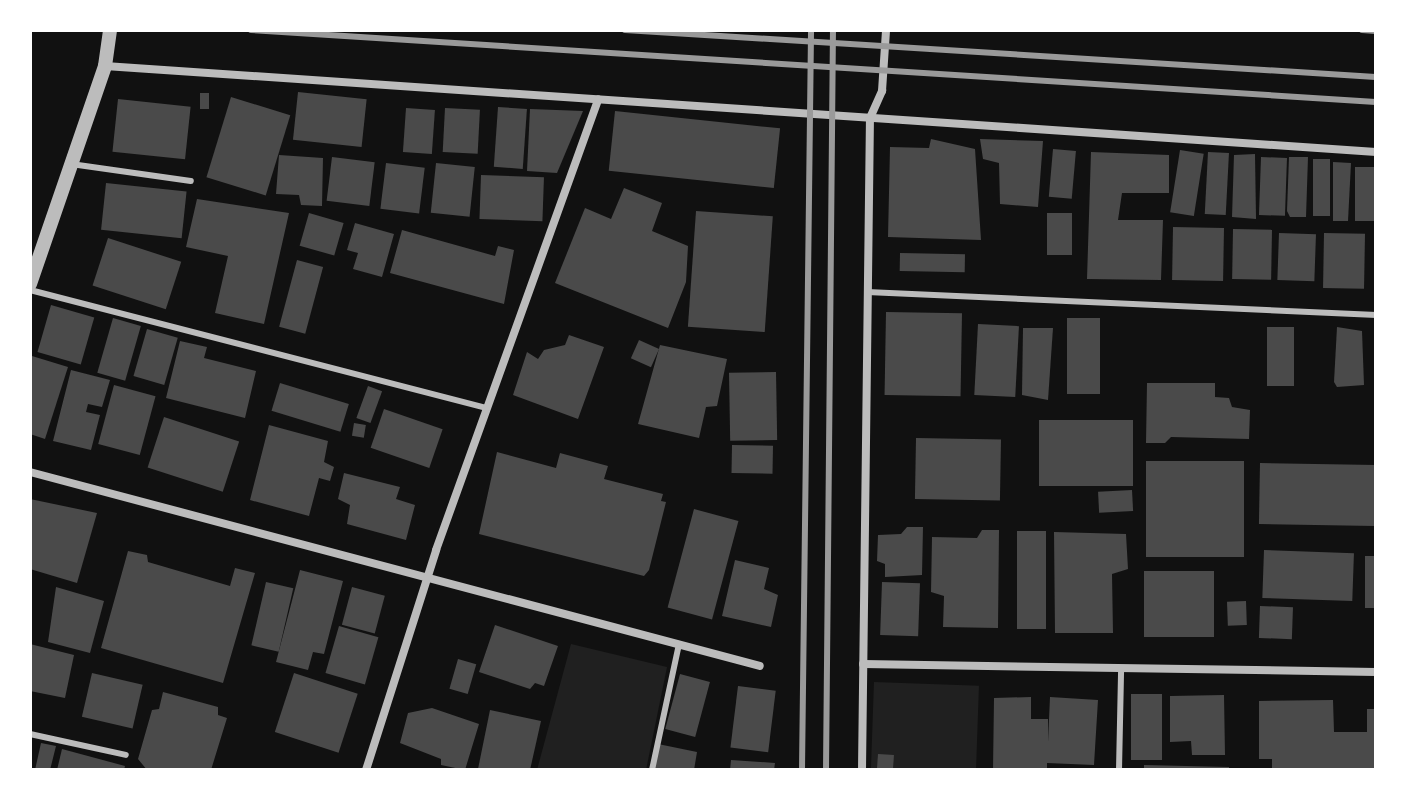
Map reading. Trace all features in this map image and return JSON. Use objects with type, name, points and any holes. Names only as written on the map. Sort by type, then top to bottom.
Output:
[{"type":"street","points":[[30,287],[105,66],[110,30]]},
{"type":"street","points":[[862,770],[870,118],[882,91],[886,30]]},
{"type":"street","points":[[105,66],[1376,152]]},
{"type":"street","points":[[366,770],[428,578],[598,99]]},
{"type":"street","points":[[30,472],[760,666]]},
{"type":"street","points":[[863,664],[1121,671],[1376,672]]},
{"type":"lane","points":[[71,164],[191,181]]},
{"type":"lane","points":[[30,287],[487,408]]},
{"type":"lane","points":[[867,292],[1376,315]]},
{"type":"lane","points":[[652,770],[679,644]]},
{"type":"lane","points":[[1119,770],[1121,671]]},
{"type":"lane","points":[[30,734],[126,755]]},
{"type":"shaded area","points":[[571,644],[667,667],[646,770],[537,770]]},
{"type":"shaded area","points":[[874,682],[979,686],[976,770],[871,770]]},
{"type":"building","points":[[298,92],[367,99],[362,147],[293,140]]},
{"type":"building","points":[[200,93],[209,93],[209,109],[200,109]]},
{"type":"building","points":[[231,97],[290,115],[266,195],[206,177]]},
{"type":"building","points":[[118,99],[191,107],[185,159],[112,152]]},
{"type":"building","points":[[498,107],[527,109],[523,169],[494,167]]},
{"type":"building","points":[[406,108],[435,110],[432,154],[403,152]]},
{"type":"building","points":[[445,108],[480,110],[478,154],[443,152]]},
{"type":"building","points":[[530,109],[583,111],[557,173],[527,171]]},
{"type":"building","points":[[615,111],[780,128],[774,188],[609,171]]},
{"type":"building","points":[[931,139],[975,149],[981,240],[888,237],[890,147],[929,148]]},
{"type":"building","points":[[980,139],[1043,141],[1038,207],[1000,204],[999,163],[983,159]]},
{"type":"building","points":[[1053,149],[1076,151],[1072,199],[1049,197]]},
{"type":"building","points":[[1180,150],[1204,154],[1194,216],[1170,212]]},
{"type":"building","points":[[1091,152],[1169,155],[1169,193],[1122,193],[1118,220],[1163,220],[1161,280],[1087,279]]},
{"type":"building","points":[[1208,152],[1229,153],[1226,215],[1205,214]]},
{"type":"building","points":[[1255,154],[1256,219],[1232,217],[1234,155]]},
{"type":"building","points":[[279,155],[323,158],[322,206],[301,205],[299,195],[276,194]]},
{"type":"building","points":[[332,157],[375,162],[369,206],[327,201]]},
{"type":"building","points":[[1261,157],[1287,158],[1285,216],[1259,215]]},
{"type":"building","points":[[1289,157],[1308,157],[1306,217],[1290,217],[1287,211]]},
{"type":"building","points":[[1313,159],[1330,159],[1330,216],[1313,216]]},
{"type":"building","points":[[1333,162],[1351,163],[1348,221],[1333,221]]},
{"type":"building","points":[[386,163],[425,168],[419,213],[380,209]]},
{"type":"building","points":[[436,163],[475,167],[470,217],[431,213]]},
{"type":"building","points":[[1355,167],[1375,167],[1375,221],[1355,221]]},
{"type":"building","points":[[481,175],[544,177],[542,221],[479,219]]},
{"type":"building","points":[[106,183],[187,191],[182,238],[101,230]]},
{"type":"building","points":[[624,188],[662,203],[652,231],[688,246],[686,282],[668,328],[555,283],[585,208],[611,219]]},
{"type":"building","points":[[197,199],[289,213],[264,324],[215,313],[228,256],[186,247]]},
{"type":"building","points":[[696,211],[773,216],[765,332],[688,327]]},
{"type":"building","points":[[309,213],[344,223],[334,256],[300,246]]},
{"type":"building","points":[[1047,213],[1072,213],[1072,255],[1047,255]]},
{"type":"building","points":[[355,223],[394,234],[382,277],[353,269],[358,253],[347,250]]},
{"type":"building","points":[[1173,227],[1224,228],[1223,281],[1172,280]]},
{"type":"building","points":[[1233,229],[1272,230],[1271,280],[1232,279]]},
{"type":"building","points":[[402,230],[495,256],[498,246],[514,250],[504,304],[390,273]]},
{"type":"building","points":[[1279,233],[1316,234],[1314,281],[1277,280]]},
{"type":"building","points":[[1324,233],[1365,234],[1364,289],[1323,288]]},
{"type":"building","points":[[108,238],[181,262],[166,309],[93,286]]},
{"type":"building","points":[[900,253],[965,254],[965,272],[900,271]]},
{"type":"building","points":[[297,260],[323,267],[305,334],[279,327]]},
{"type":"building","points":[[51,305],[94,317],[81,365],[37,352]]},
{"type":"building","points":[[886,312],[962,313],[961,396],[885,395]]},
{"type":"building","points":[[113,318],[141,326],[125,381],[97,373]]},
{"type":"building","points":[[1067,318],[1100,318],[1100,394],[1067,394]]},
{"type":"building","points":[[978,324],[1019,326],[1015,397],[974,395]]},
{"type":"building","points":[[1267,327],[1294,327],[1294,386],[1267,386]]},
{"type":"building","points":[[1337,327],[1362,331],[1364,385],[1337,387],[1334,382]]},
{"type":"building","points":[[1023,328],[1053,328],[1048,400],[1022,395]]},
{"type":"building","points":[[147,329],[178,338],[164,385],[133,376]]},
{"type":"building","points":[[569,335],[604,347],[578,419],[513,395],[527,352],[538,359],[544,350],[565,345]]},
{"type":"building","points":[[639,340],[659,349],[651,367],[631,358]]},
{"type":"building","points":[[180,341],[207,347],[204,358],[256,371],[245,418],[166,398]]},
{"type":"building","points":[[660,345],[727,359],[717,406],[706,407],[699,438],[638,424]]},
{"type":"building","points":[[32,356],[68,367],[45,439],[30,434]]},
{"type":"building","points":[[71,370],[110,380],[102,407],[88,404],[86,412],[100,415],[91,450],[53,441]]},
{"type":"building","points":[[776,372],[777,440],[730,441],[729,373]]},
{"type":"building","points":[[280,383],[349,404],[340,432],[272,411]]},
{"type":"building","points":[[1147,383],[1215,383],[1215,397],[1229,398],[1232,407],[1250,410],[1249,439],[1171,437],[1165,443],[1146,443]]},
{"type":"building","points":[[114,385],[156,396],[140,455],[98,444]]},
{"type":"building","points":[[368,386],[382,391],[370,423],[356,418]]},
{"type":"building","points":[[384,409],[443,429],[429,468],[371,448]]},
{"type":"building","points":[[164,417],[239,441],[223,492],[148,467]]},
{"type":"building","points":[[1039,420],[1133,420],[1133,486],[1039,486]]},
{"type":"building","points":[[354,423],[366,425],[364,438],[352,436]]},
{"type":"building","points":[[269,425],[328,441],[324,462],[334,467],[330,481],[319,478],[309,516],[250,500]]},
{"type":"building","points":[[916,438],[1001,439],[1000,500],[915,499]]},
{"type":"building","points":[[732,445],[773,446],[773,474],[732,473]]},
{"type":"building","points":[[497,452],[556,468],[560,453],[608,466],[604,479],[663,494],[661,501],[666,502],[649,570],[644,576],[479,534]]},
{"type":"building","points":[[1146,461],[1244,461],[1244,557],[1146,557]]},
{"type":"building","points":[[1260,463],[1376,465],[1375,526],[1259,524]]},
{"type":"building","points":[[344,473],[400,487],[396,499],[415,505],[406,540],[347,524],[350,505],[338,499]]},
{"type":"building","points":[[1132,490],[1133,511],[1099,513],[1098,492]]},
{"type":"building","points":[[30,499],[97,513],[77,583],[30,569]]},
{"type":"building","points":[[694,509],[738,521],[712,619],[668,608]]},
{"type":"building","points":[[907,527],[923,527],[922,575],[885,577],[885,564],[877,561],[878,535],[901,534]]},
{"type":"building","points":[[982,530],[999,530],[998,628],[943,627],[944,596],[931,592],[932,537],[977,538]]},
{"type":"building","points":[[1017,531],[1046,531],[1046,629],[1017,629]]},
{"type":"building","points":[[1054,532],[1126,534],[1128,569],[1112,574],[1113,633],[1055,633]]},
{"type":"building","points":[[1264,550],[1354,553],[1352,601],[1262,598]]},
{"type":"building","points":[[128,551],[147,555],[148,562],[230,586],[235,568],[255,573],[223,683],[101,648]]},
{"type":"building","points":[[1365,556],[1376,556],[1376,608],[1365,608]]},
{"type":"building","points":[[735,560],[769,568],[764,589],[778,595],[771,627],[722,616]]},
{"type":"building","points":[[300,570],[343,581],[324,654],[313,652],[308,670],[276,662]]},
{"type":"building","points":[[1144,571],[1214,571],[1214,637],[1144,637]]},
{"type":"building","points":[[266,582],[293,588],[279,652],[251,645]]},
{"type":"building","points":[[882,582],[920,583],[918,636],[880,635]]},
{"type":"building","points":[[56,587],[104,601],[90,653],[48,642]]},
{"type":"building","points":[[352,587],[385,596],[375,633],[342,625]]},
{"type":"building","points":[[1246,601],[1247,625],[1228,626],[1227,602]]},
{"type":"building","points":[[1260,606],[1293,607],[1292,639],[1259,638]]},
{"type":"building","points":[[495,625],[558,646],[544,686],[535,683],[530,689],[479,672]]},
{"type":"building","points":[[339,626],[378,637],[365,684],[325,673]]},
{"type":"building","points":[[30,644],[74,655],[65,698],[30,691]]},
{"type":"building","points":[[458,659],[476,664],[468,694],[449,689]]},
{"type":"building","points":[[92,673],[143,685],[133,729],[82,717]]},
{"type":"building","points":[[294,673],[358,694],[339,753],[275,732]]},
{"type":"building","points":[[680,674],[710,682],[695,737],[665,729]]},
{"type":"building","points":[[738,686],[776,691],[768,752],[730,748]]},
{"type":"building","points":[[163,692],[218,707],[218,715],[227,718],[211,770],[147,770],[138,759],[152,710],[159,709]]},
{"type":"building","points":[[1131,694],[1162,694],[1162,760],[1131,760]]},
{"type":"building","points":[[1224,695],[1225,755],[1192,755],[1191,741],[1170,742],[1170,696]]},
{"type":"building","points":[[1031,697],[1031,719],[1048,719],[1048,742],[1050,697],[1098,700],[1094,765],[1047,763],[1047,770],[993,770],[994,698]]},
{"type":"building","points":[[1333,700],[1334,732],[1367,732],[1367,709],[1376,709],[1376,770],[1272,770],[1272,759],[1259,759],[1259,701]]},
{"type":"building","points":[[432,708],[479,724],[465,770],[441,765],[441,759],[400,743],[408,713]]},
{"type":"building","points":[[490,710],[541,721],[530,770],[478,769]]},
{"type":"building","points":[[41,743],[56,746],[50,770],[35,770]]},
{"type":"building","points":[[658,744],[697,752],[694,770],[653,770]]},
{"type":"building","points":[[62,749],[125,766],[124,770],[57,770]]},
{"type":"building","points":[[878,754],[894,755],[893,770],[877,770]]},
{"type":"building","points":[[731,760],[775,763],[774,770],[730,770]]},
{"type":"building","points":[[1144,765],[1229,767],[1229,770],[1144,770]]},
{"type":"railway","points":[[251,30],[1376,102]]},
{"type":"railway","points":[[625,30],[1376,77]]},
{"type":"railway","points":[[802,770],[811,30]]},
{"type":"railway","points":[[826,770],[833,30]]},
{"type":"railway","points":[[1362,30],[1376,31]]}]
